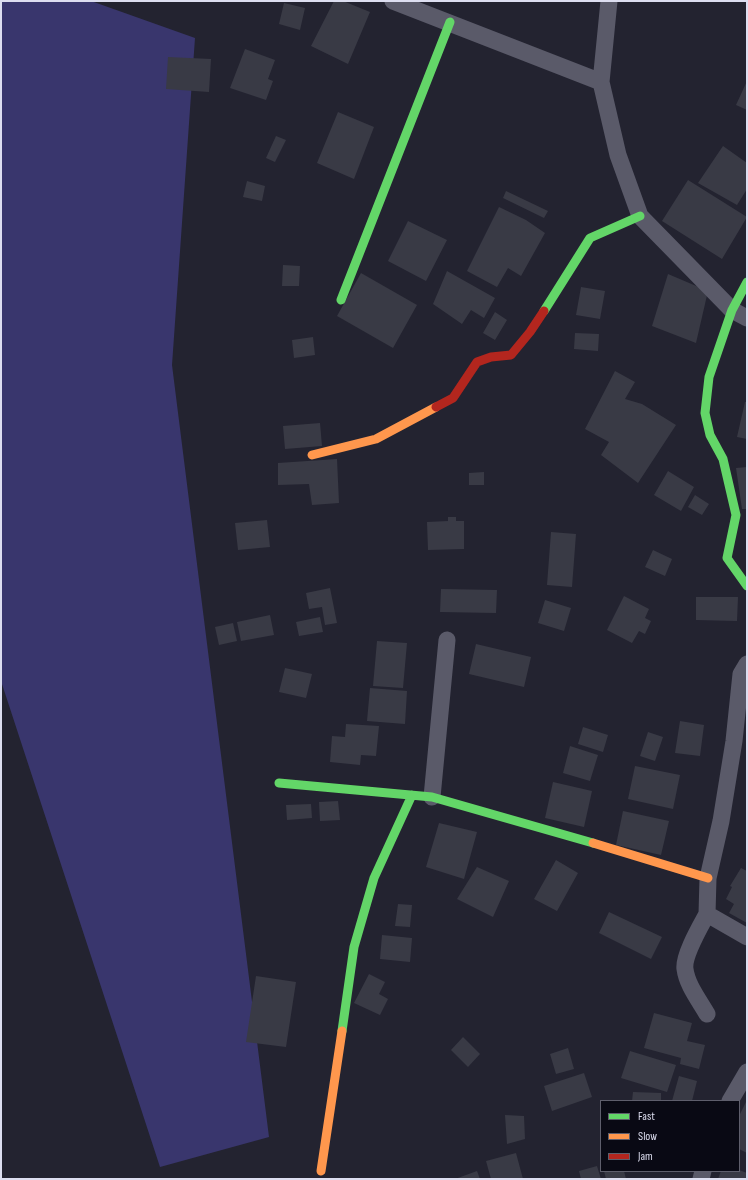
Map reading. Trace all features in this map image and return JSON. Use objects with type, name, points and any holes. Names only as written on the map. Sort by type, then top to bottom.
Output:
[{"type":"street","points":[[393,1],[601,82]]},
{"type":"street","points":[[609,1],[601,82],[618,156],[640,216],[739,314]]},
{"type":"street","points":[[341,300],[450,22]]},
{"type":"street","points":[[312,455],[376,439],[453,398],[477,362],[491,357],[511,355],[530,332],[590,238],[640,216]]},
{"type":"street","points":[[747,282],[739,314],[709,377],[705,413],[710,435],[723,460],[736,515],[727,558],[747,586]]},
{"type":"street","points":[[432,797],[447,640]]},
{"type":"street","points":[[707,1014],[690,985],[684,968],[691,946],[707,914],[708,878],[721,821],[734,741],[741,674],[747,664]]},
{"type":"street","points":[[279,782],[432,797],[520,821],[708,878]]},
{"type":"street","points":[[321,1171],[354,947],[374,878],[412,795]]},
{"type":"street","points":[[707,914],[747,937]]},
{"type":"street","points":[[731,1100],[747,1072]]},
{"type":"shaded area","points":[[1,1],[91,1],[195,38],[172,365],[269,1137],[160,1167],[1,681]]},
{"type":"building","points":[[334,1],[343,1],[370,12],[348,64],[311,46]]},
{"type":"building","points":[[284,3],[305,8],[300,30],[279,24]]},
{"type":"building","points":[[245,49],[275,60],[268,79],[273,81],[266,100],[230,88]]},
{"type":"building","points":[[168,57],[211,59],[209,92],[166,89]]},
{"type":"building","points":[[747,81],[747,110],[736,105]]},
{"type":"building","points":[[338,112],[374,127],[354,179],[317,163]]},
{"type":"building","points":[[276,136],[286,140],[275,162],[266,158]]},
{"type":"building","points":[[723,146],[747,163],[747,189],[737,205],[698,183]]},
{"type":"building","points":[[688,180],[747,217],[722,259],[662,221]]},
{"type":"building","points":[[247,181],[265,186],[262,201],[243,197]]},
{"type":"building","points":[[506,191],[548,211],[544,218],[503,198]]},
{"type":"building","points":[[499,207],[526,220],[545,233],[521,276],[508,268],[497,287],[467,271]]},
{"type":"building","points":[[408,221],[447,240],[426,281],[388,261]]},
{"type":"building","points":[[283,265],[300,266],[299,286],[282,286]]},
{"type":"building","points":[[447,271],[495,298],[484,318],[471,310],[462,324],[433,304]]},
{"type":"building","points":[[361,273],[417,305],[393,348],[337,316]]},
{"type":"building","points":[[668,274],[708,291],[696,343],[652,326]]},
{"type":"building","points":[[581,287],[605,291],[600,319],[576,315]]},
{"type":"building","points":[[495,312],[507,320],[495,340],[483,333]]},
{"type":"building","points":[[575,333],[599,334],[598,351],[574,349]]},
{"type":"building","points":[[313,337],[315,355],[294,358],[292,340]]},
{"type":"building","points":[[615,371],[635,382],[625,399],[642,404],[676,425],[638,483],[601,455],[609,442],[585,429]]},
{"type":"building","points":[[745,402],[747,402],[747,439],[737,437]]},
{"type":"building","points":[[320,423],[322,446],[285,449],[283,426]]},
{"type":"building","points":[[337,459],[339,503],[312,505],[309,484],[278,485],[278,463]]},
{"type":"building","points":[[747,467],[747,509],[742,509],[736,468]]},
{"type":"building","points":[[668,471],[694,487],[681,511],[654,495]]},
{"type":"building","points":[[484,472],[484,485],[469,485],[469,473]]},
{"type":"building","points":[[695,495],[709,504],[702,515],[688,507]]},
{"type":"building","points":[[448,517],[456,517],[456,521],[464,521],[464,549],[428,550],[427,522],[448,521]]},
{"type":"building","points":[[267,520],[270,547],[238,550],[235,523]]},
{"type":"building","points":[[551,532],[576,534],[572,587],[547,585]]},
{"type":"building","points":[[653,550],[672,559],[665,576],[645,567]]},
{"type":"building","points":[[330,588],[337,623],[325,625],[322,607],[309,609],[306,593]]},
{"type":"building","points":[[441,589],[497,590],[496,613],[440,612]]},
{"type":"building","points":[[624,596],[649,609],[645,618],[651,621],[645,634],[639,631],[632,643],[607,630]]},
{"type":"building","points":[[696,597],[738,597],[737,621],[696,620]]},
{"type":"building","points":[[545,600],[571,608],[564,631],[538,623]]},
{"type":"building","points":[[270,615],[274,635],[241,641],[237,622]]},
{"type":"building","points":[[320,617],[323,632],[299,636],[296,622]]},
{"type":"building","points":[[233,623],[237,641],[219,645],[215,627]]},
{"type":"building","points":[[377,641],[407,643],[403,688],[373,686]]},
{"type":"building","points":[[476,644],[531,657],[524,687],[469,674]]},
{"type":"building","points":[[285,668],[312,674],[306,698],[279,692]]},
{"type":"building","points":[[370,688],[407,691],[405,724],[367,721]]},
{"type":"building","points":[[680,721],[704,725],[700,756],[675,753]]},
{"type":"building","points":[[346,724],[379,726],[376,756],[361,755],[360,765],[330,762],[332,736],[345,737]]},
{"type":"building","points":[[583,727],[608,735],[603,752],[578,744]]},
{"type":"building","points":[[648,732],[663,737],[655,761],[640,756]]},
{"type":"building","points":[[570,746],[598,755],[590,781],[563,773]]},
{"type":"building","points":[[635,766],[680,775],[673,809],[628,799]]},
{"type":"building","points":[[553,782],[592,791],[584,827],[545,818]]},
{"type":"building","points":[[338,801],[340,820],[320,821],[319,802]]},
{"type":"building","points":[[311,804],[312,818],[287,820],[286,805]]},
{"type":"building","points":[[623,811],[669,821],[661,855],[616,845]]},
{"type":"building","points":[[439,823],[477,832],[464,879],[426,867]]},
{"type":"building","points":[[556,860],[578,873],[557,911],[534,899]]},
{"type":"building","points":[[477,867],[509,881],[493,917],[457,899]]},
{"type":"building","points":[[741,868],[747,871],[747,923],[729,913],[734,904],[726,899],[732,887],[730,886]]},
{"type":"building","points":[[398,904],[412,905],[410,927],[395,926]]},
{"type":"building","points":[[609,912],[662,937],[651,959],[599,933]]},
{"type":"building","points":[[382,935],[412,938],[410,962],[380,959]]},
{"type":"building","points":[[369,974],[385,982],[379,994],[388,999],[380,1015],[354,1003]]},
{"type":"building","points":[[256,976],[296,982],[286,1047],[246,1042]]},
{"type":"building","points":[[654,1013],[692,1023],[687,1041],[705,1045],[699,1069],[680,1064],[681,1058],[644,1048]]},
{"type":"building","points":[[463,1037],[480,1054],[468,1067],[451,1050]]},
{"type":"building","points":[[568,1048],[574,1069],[556,1074],[550,1054]]},
{"type":"building","points":[[630,1051],[676,1065],[667,1092],[621,1078]]},
{"type":"building","points":[[584,1073],[592,1097],[552,1111],[544,1086]]},
{"type":"building","points":[[679,1076],[697,1081],[692,1100],[672,1100]]},
{"type":"building","points":[[633,1092],[661,1093],[661,1100],[632,1100]]},
{"type":"building","points":[[747,1100],[747,1153],[740,1150],[740,1114]]},
{"type":"building","points":[[505,1115],[524,1116],[525,1139],[507,1144]]},
{"type":"building","points":[[516,1153],[523,1179],[491,1179],[486,1161]]},
{"type":"building","points":[[597,1166],[601,1179],[581,1179],[579,1171]]},
{"type":"building","points":[[740,1170],[747,1173],[747,1179],[718,1179],[721,1172],[740,1172]]},
{"type":"building","points":[[477,1171],[480,1179],[455,1179]]},
{"type":"building","points":[[604,1172],[624,1172],[626,1179],[606,1179]]},
{"type":"traffic: fast","points":[[341,300],[450,22]]},
{"type":"traffic: fast","points":[[544,311],[590,238],[640,216]]},
{"type":"traffic: fast","points":[[747,282],[732,310],[709,377],[705,413],[710,435],[723,459],[736,515],[727,558],[747,586]]},
{"type":"traffic: fast","points":[[279,783],[432,797],[593,843]]},
{"type":"traffic: fast","points":[[342,1031],[354,947],[374,878],[412,795]]},
{"type":"traffic: slow","points":[[312,455],[376,439],[436,407]]},
{"type":"traffic: slow","points":[[593,843],[708,878]]},
{"type":"traffic: slow","points":[[321,1171],[342,1031]]},
{"type":"traffic: jam","points":[[436,407],[453,398],[477,362],[491,357],[511,355],[530,332],[544,311]]}]
